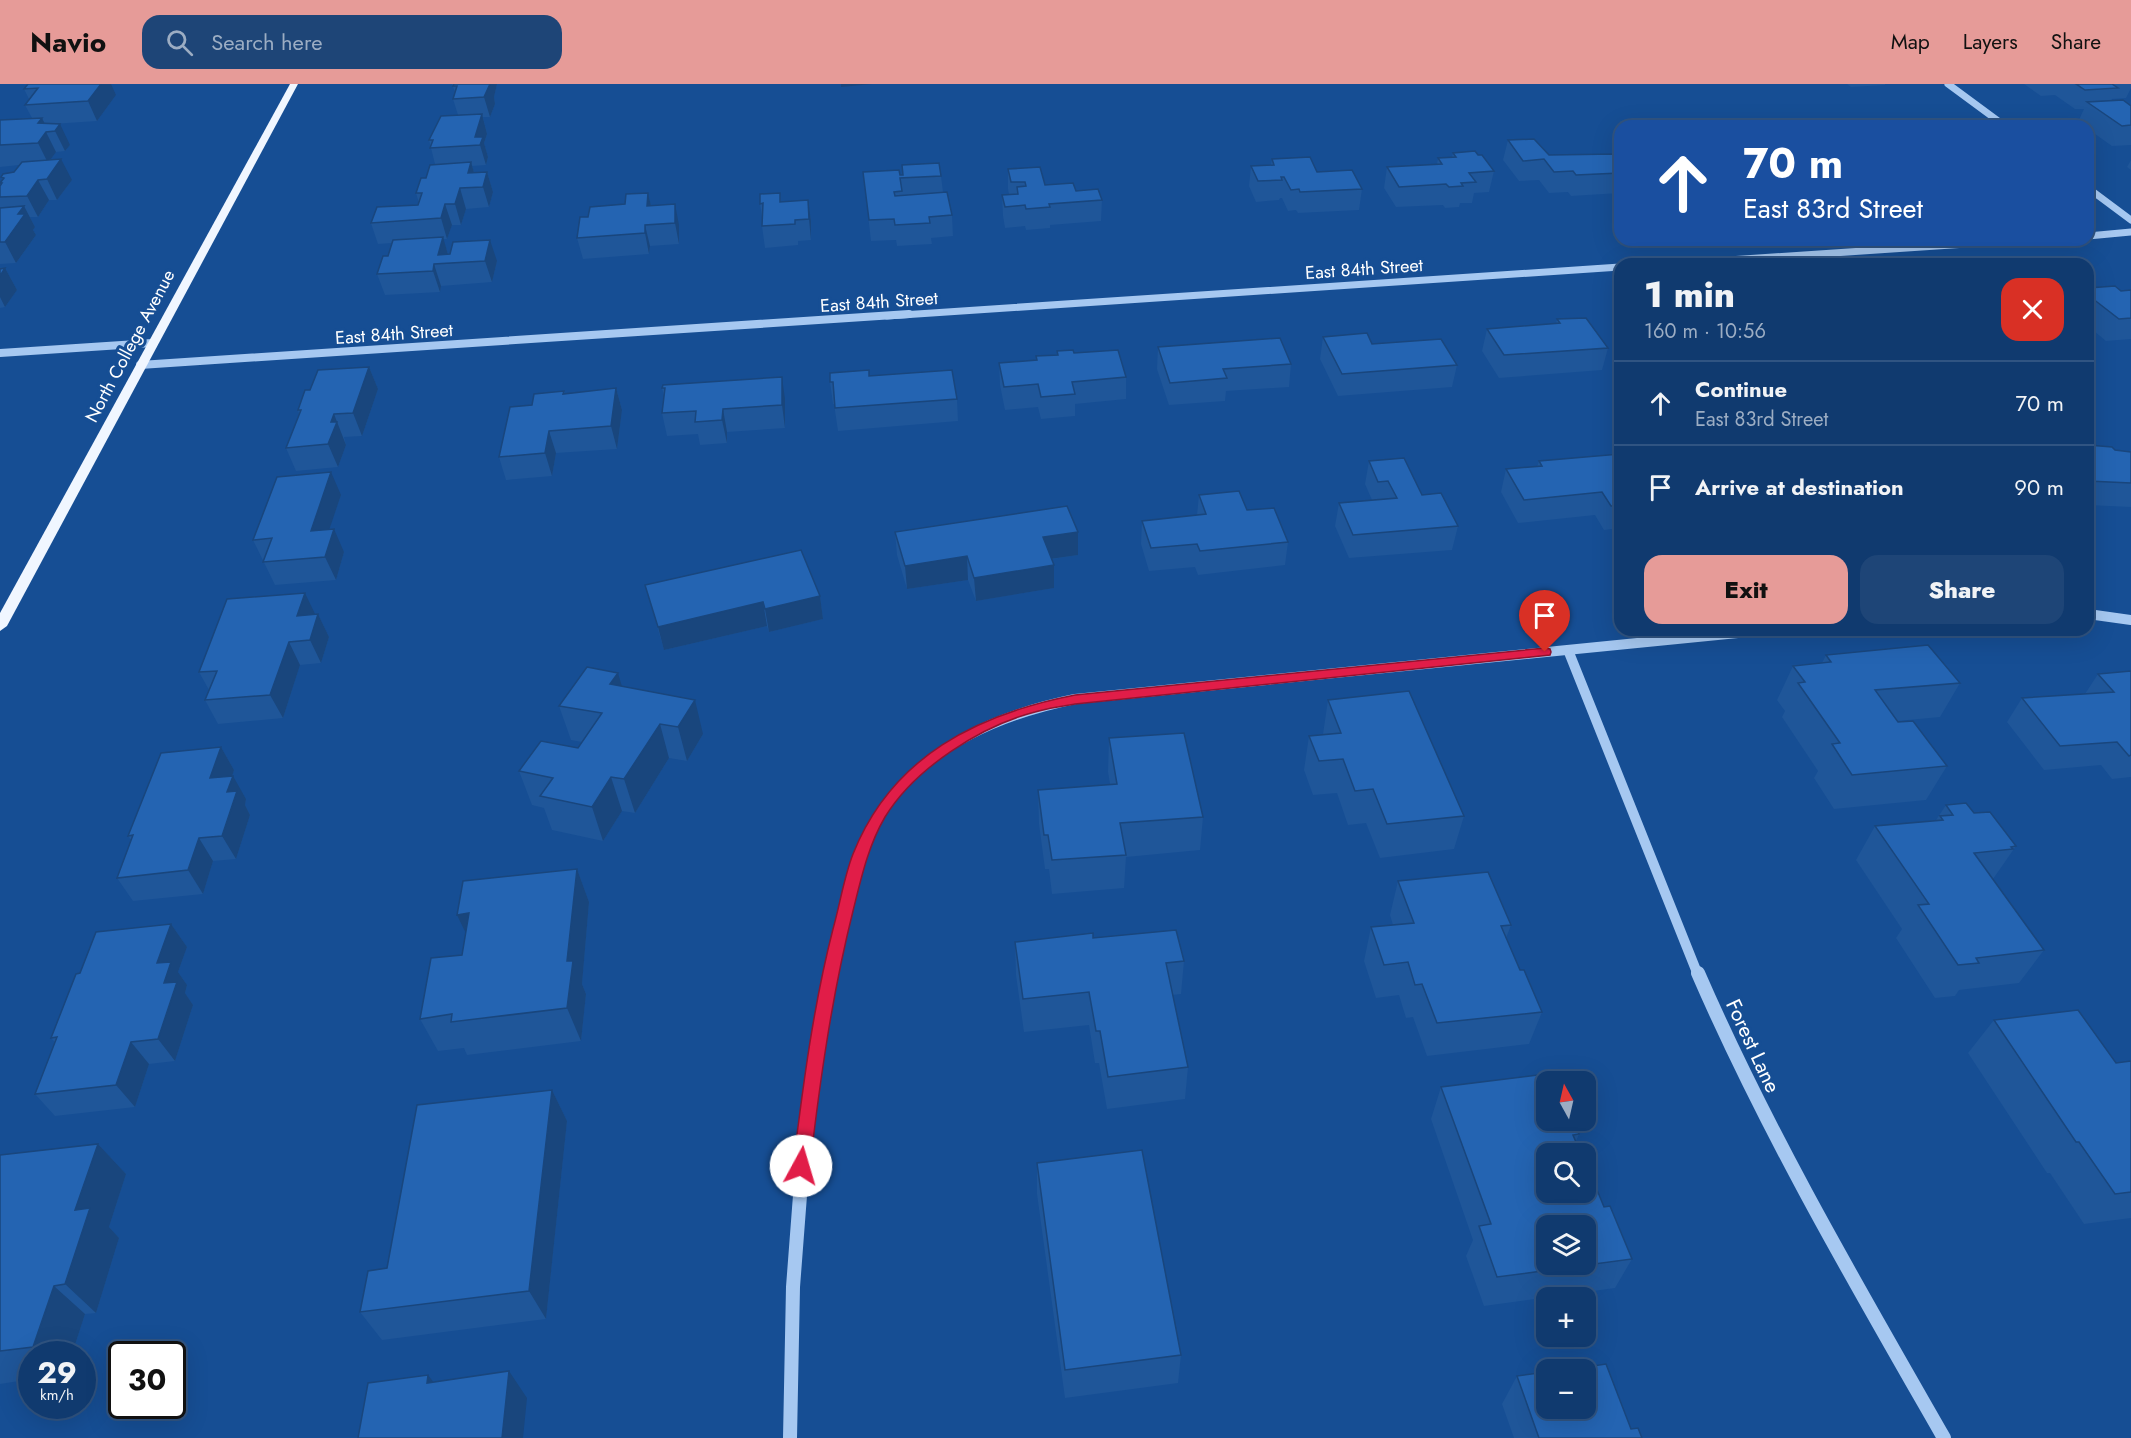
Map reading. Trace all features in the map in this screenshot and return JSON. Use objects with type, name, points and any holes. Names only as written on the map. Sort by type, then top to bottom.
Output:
[{"type":"main road","name":"North College Avenue","points":[[0,626],[294,84]]},
{"type":"street","points":[[1948,84],[1997,120]]},
{"type":"street","points":[[2094,192],[2131,220]]},
{"type":"street","points":[[2094,235],[2131,232]]},
{"type":"street","points":[[1758,258],[1937,246]]},
{"type":"street","name":"East 84th Street","points":[[140,365],[1614,267]]},
{"type":"street","points":[[0,353],[152,344]]},
{"type":"street","points":[[2094,615],[2131,620]]},
{"type":"street","points":[[790,1438],[792,1287],[798,1203],[812,1080],[830,970],[860,855],[880,814],[902,785],[923,765],[970,733],[988,724],[1032,708],[1075,699],[1708,636]]},
{"type":"street","name":"Forest Lane","points":[[1568,650],[1691,958],[1728,1042],[1829,1238],[1944,1438]]},
{"type":"building","points":[[28,84],[101,84],[88,101],[25,105],[38,88],[24,89]]},
{"type":"building","points":[[454,84],[490,84],[484,97],[453,99],[457,86],[453,86]]},
{"type":"building","points":[[2076,84],[2112,84],[2118,88],[2085,90]]},
{"type":"building","points":[[2123,100],[2131,106],[2131,125],[2122,126],[2087,102]]},
{"type":"building","points":[[482,114],[475,137],[483,137],[480,145],[430,148],[433,140],[429,140],[441,116]]},
{"type":"building","points":[[42,118],[38,123],[60,124],[55,131],[46,132],[38,143],[0,145],[0,120]]},
{"type":"building","points":[[1534,139],[1549,155],[1614,154],[1614,173],[1576,175],[1573,171],[1554,172],[1544,159],[1523,161],[1508,140]]},
{"type":"building","points":[[1475,151],[1478,155],[1482,155],[1494,171],[1469,173],[1476,182],[1461,183],[1463,186],[1449,187],[1446,184],[1399,187],[1387,167],[1442,164],[1438,158],[1456,157],[1453,153]]},
{"type":"building","points":[[1310,157],[1317,172],[1352,170],[1362,189],[1300,192],[1299,189],[1291,190],[1284,177],[1281,177],[1282,180],[1258,181],[1251,166],[1274,165],[1272,159]]},
{"type":"building","points":[[61,159],[47,179],[38,180],[27,196],[0,197],[2,183],[0,183],[4,178],[1,177],[3,174],[14,172],[22,162]]},
{"type":"building","points":[[471,162],[468,173],[487,172],[483,187],[460,188],[455,204],[445,204],[441,218],[371,223],[377,207],[418,205],[422,193],[416,193],[421,178],[426,178],[430,165]]},
{"type":"building","points":[[939,163],[941,176],[900,178],[902,191],[894,192],[895,196],[947,192],[952,215],[929,217],[930,223],[895,225],[894,219],[869,220],[863,172],[899,170],[900,175],[903,175],[902,165]]},
{"type":"building","points":[[1040,167],[1045,185],[1073,183],[1076,191],[1098,189],[1102,200],[1049,204],[1050,207],[1026,209],[1025,205],[1005,207],[1002,195],[1018,194],[1017,187],[1026,186],[1025,182],[1011,182],[1008,169]]},
{"type":"building","points":[[648,193],[647,206],[675,204],[675,223],[645,225],[645,233],[577,238],[580,217],[588,217],[590,207],[625,204],[626,194]]},
{"type":"building","points":[[780,193],[780,202],[808,200],[809,219],[795,220],[795,224],[762,226],[763,203],[760,204],[760,194]]},
{"type":"building","points":[[24,206],[18,214],[25,214],[5,242],[0,242],[0,208]]},
{"type":"building","points":[[443,237],[438,255],[450,254],[453,242],[490,240],[485,261],[434,264],[433,271],[377,274],[383,256],[388,256],[393,240]]},
{"type":"building","points":[[2115,286],[2121,291],[2131,290],[2131,318],[2119,319],[2094,300],[2094,288]]},
{"type":"building","points":[[1586,318],[1608,348],[1504,355],[1487,329],[1560,323],[1557,319]]},
{"type":"building","points":[[1367,333],[1372,344],[1441,339],[1457,365],[1342,374],[1323,337]]},
{"type":"building","points":[[1280,338],[1291,364],[1223,369],[1227,378],[1170,383],[1158,347]]},
{"type":"building","points":[[1073,350],[1074,353],[1118,350],[1126,377],[1072,382],[1075,394],[1041,397],[1038,384],[1004,387],[999,363],[1037,360],[1036,356],[1058,355],[1057,351]]},
{"type":"building","points":[[369,367],[353,413],[334,414],[331,422],[337,422],[328,444],[286,448],[301,410],[298,410],[305,390],[310,390],[318,370]]},
{"type":"building","points":[[869,370],[869,376],[952,370],[957,399],[835,408],[830,373]]},
{"type":"building","points":[[782,377],[782,405],[723,409],[722,420],[695,422],[696,411],[662,413],[665,388],[662,388],[663,385]]},
{"type":"building","points":[[616,388],[611,426],[549,431],[545,453],[499,457],[510,407],[532,405],[534,394],[564,391],[563,394]]},
{"type":"building","points":[[2094,446],[2131,452],[2131,483],[2094,481]]},
{"type":"building","points":[[1614,455],[1614,506],[1611,506],[1602,492],[1524,500],[1506,469],[1542,466],[1539,461]]},
{"type":"building","points":[[1404,458],[1422,495],[1441,493],[1458,526],[1353,535],[1339,503],[1397,498],[1388,481],[1378,482],[1369,461]]},
{"type":"building","points":[[331,472],[311,531],[334,529],[325,557],[263,562],[272,538],[253,540],[277,477]]},
{"type":"building","points":[[1239,491],[1247,510],[1274,508],[1288,542],[1200,551],[1197,544],[1151,548],[1142,521],[1206,514],[1199,495]]},
{"type":"building","points":[[1067,506],[1078,532],[1043,537],[1054,565],[974,578],[967,556],[905,566],[895,532]]},
{"type":"building","points":[[801,550],[820,596],[765,609],[763,602],[658,627],[645,585]]},
{"type":"building","points":[[305,593],[297,616],[318,614],[310,640],[289,642],[270,695],[205,700],[217,671],[199,672],[227,599]]},
{"type":"building","points":[[1928,645],[1960,683],[1875,690],[1898,722],[1913,721],[1947,766],[1852,775],[1832,744],[1840,743],[1798,683],[1805,682],[1793,666],[1831,662],[1826,655]]},
{"type":"building","points":[[587,667],[618,673],[610,684],[695,700],[678,727],[660,724],[624,779],[611,777],[592,807],[540,796],[553,778],[519,771],[541,741],[578,748],[602,713],[559,706]]},
{"type":"building","points":[[2131,671],[2131,755],[2129,756],[2117,742],[2060,746],[2022,698],[2114,692],[2098,674]]},
{"type":"building","points":[[1409,691],[1464,816],[1387,824],[1373,789],[1355,791],[1343,759],[1319,761],[1309,736],[1341,733],[1328,700]]},
{"type":"building","points":[[1184,733],[1203,817],[1120,823],[1126,855],[1052,860],[1048,835],[1044,835],[1038,790],[1117,784],[1109,738]]},
{"type":"building","points":[[221,747],[210,778],[233,776],[227,792],[237,791],[222,836],[199,838],[188,870],[117,878],[133,835],[128,836],[161,753]]},
{"type":"building","points":[[1966,803],[1974,813],[1990,812],[2016,846],[2011,847],[2013,849],[1974,853],[2044,950],[1976,958],[1979,963],[1958,965],[1918,905],[1929,904],[1875,826],[1943,820],[1940,816],[1953,815],[1946,805]]},
{"type":"building","points":[[577,869],[567,961],[573,961],[567,1008],[451,1022],[452,1014],[420,1019],[431,958],[462,955],[469,913],[457,915],[463,881]]},
{"type":"building","points":[[1488,872],[1511,925],[1501,926],[1520,970],[1524,970],[1542,1012],[1437,1023],[1422,984],[1415,985],[1408,962],[1384,965],[1371,927],[1414,923],[1398,881]]},
{"type":"building","points":[[171,924],[157,963],[171,962],[164,983],[177,982],[158,1039],[131,1042],[116,1085],[35,1094],[57,1037],[51,1038],[76,974],[80,973],[96,932]]},
{"type":"building","points":[[1176,930],[1184,961],[1166,963],[1188,1067],[1108,1077],[1100,1031],[1096,1031],[1089,992],[1023,999],[1015,942],[1093,933],[1093,938]]},
{"type":"building","points":[[2078,1010],[2116,1063],[2131,1061],[2131,1192],[2115,1194],[2079,1142],[2076,1142],[1994,1020]]},
{"type":"building","points":[[1536,1075],[1536,1131],[1578,1131],[1579,1134],[1573,1135],[1576,1143],[1536,1143],[1536,1203],[1596,1203],[1596,1187],[1604,1207],[1610,1206],[1632,1259],[1596,1264],[1596,1215],[1536,1215],[1536,1272],[1497,1277],[1479,1226],[1491,1224],[1441,1087]]},
{"type":"building","points":[[552,1090],[529,1291],[360,1312],[368,1271],[387,1268],[417,1105]]},
{"type":"building","points":[[98,1144],[75,1210],[90,1208],[65,1284],[54,1286],[35,1341],[18,1341],[18,1349],[0,1351],[0,1155]]},
{"type":"building","points":[[1142,1150],[1181,1355],[1065,1370],[1037,1163]]},
{"type":"building","points":[[1606,1364],[1631,1429],[1638,1428],[1642,1438],[1539,1438],[1517,1376],[1536,1373],[1536,1419],[1596,1419],[1596,1365]]},
{"type":"building","points":[[509,1371],[502,1438],[358,1438],[368,1383],[428,1375],[427,1383]]},
{"type":"route","points":[[801,1166],[818,1036],[830,970],[860,855],[880,814],[902,785],[930,759],[988,724],[1032,708],[1075,699],[1545,652]]}]
